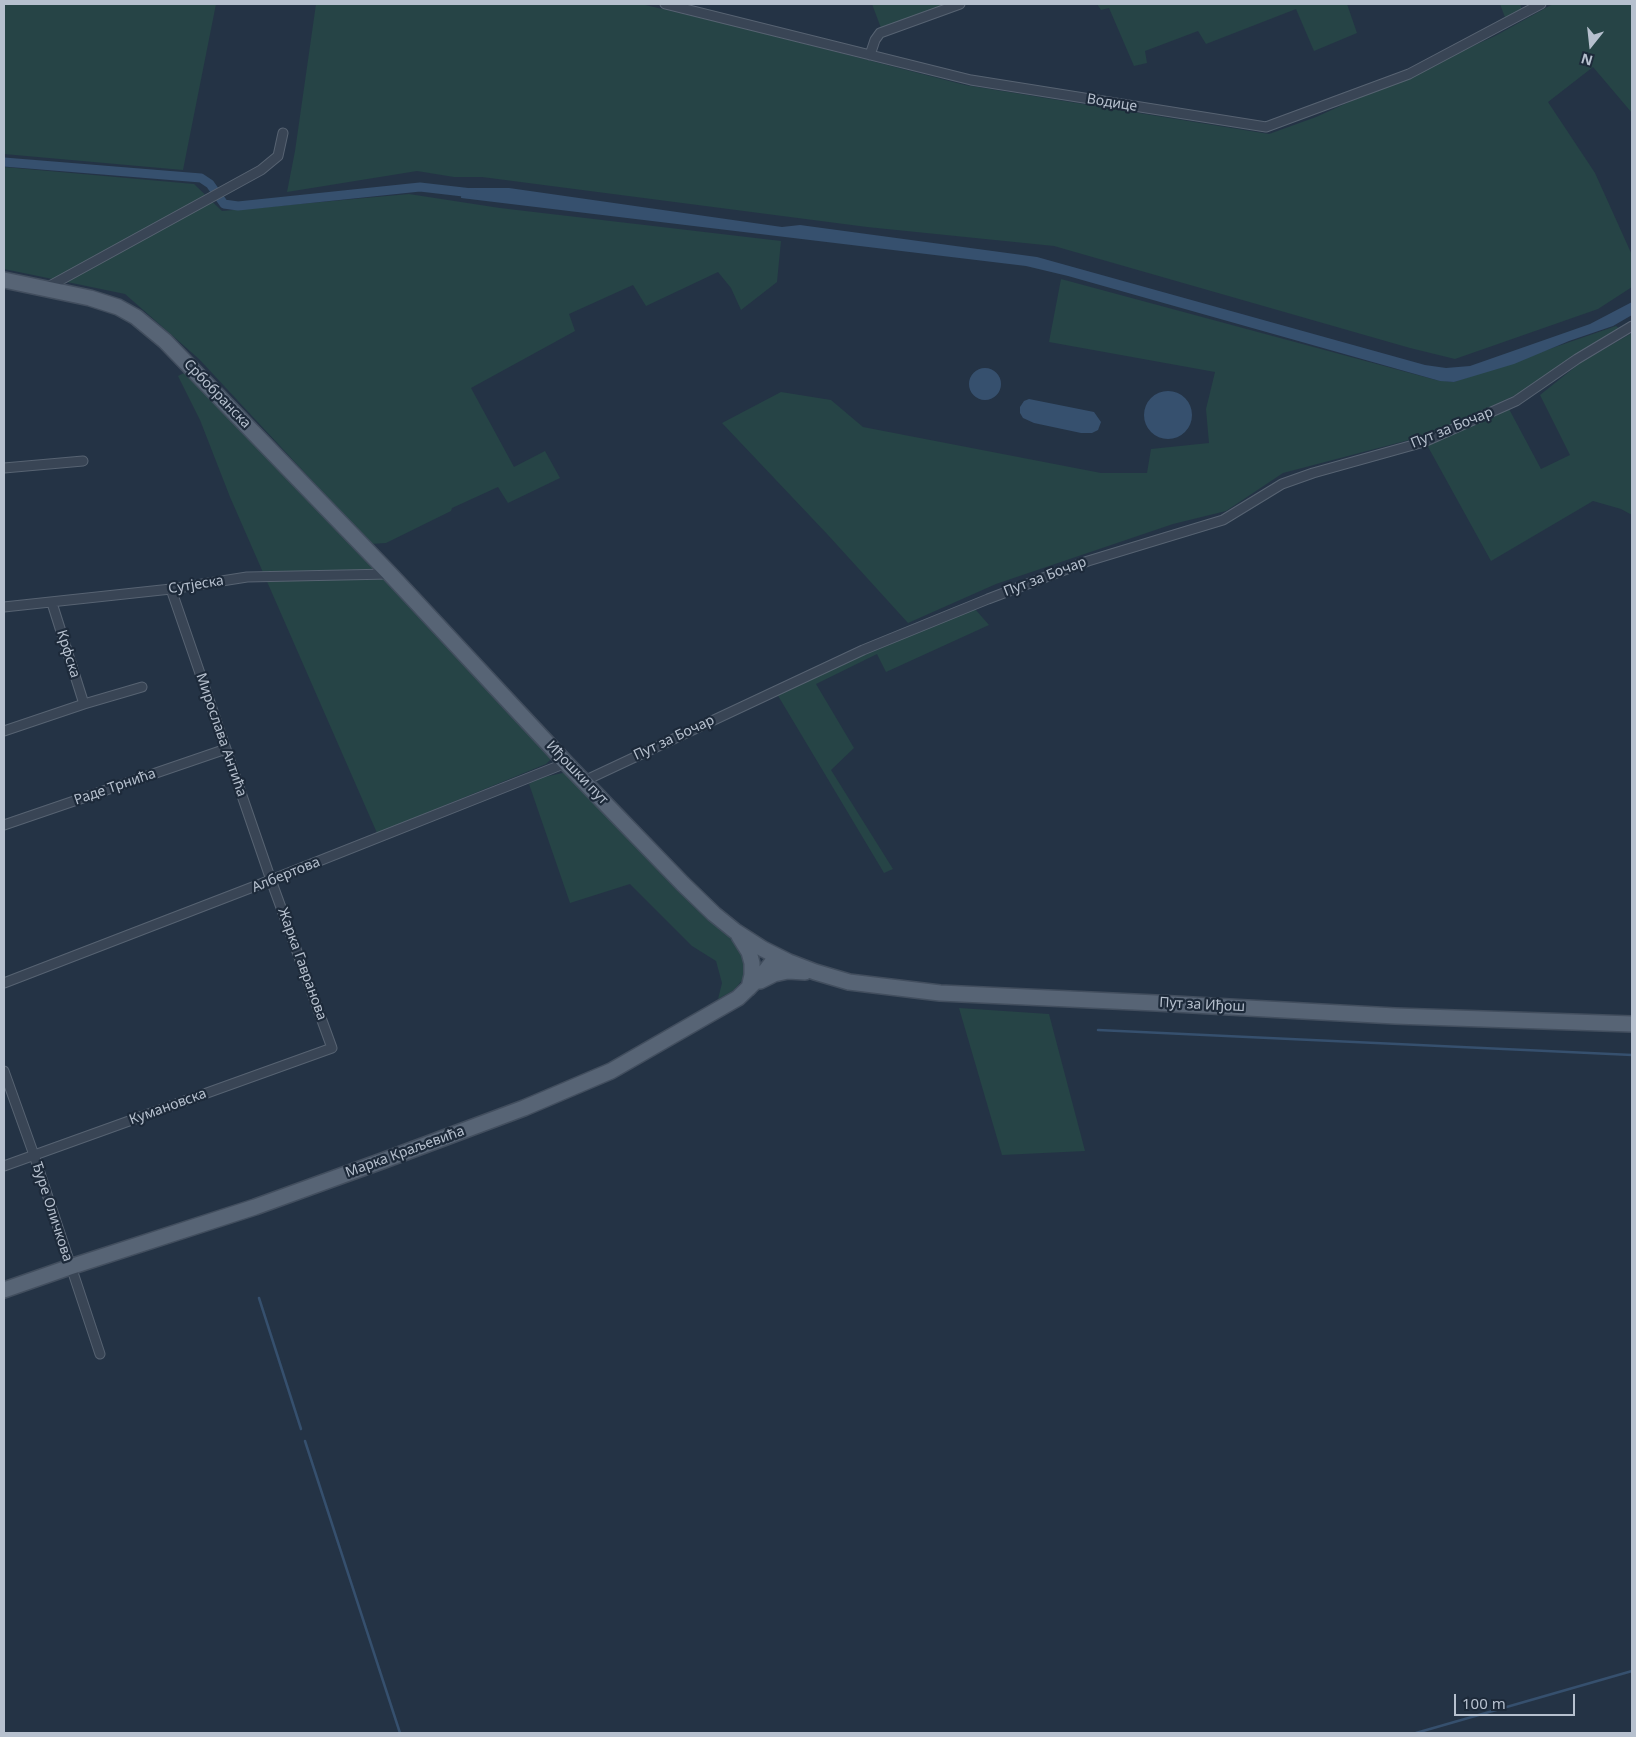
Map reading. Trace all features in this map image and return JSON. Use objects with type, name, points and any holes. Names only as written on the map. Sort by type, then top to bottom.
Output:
[{"type":"main road","name":"Србобранска","points":[[4,280],[90,298],[118,307],[136,317],[165,340],[390,574]]},
{"type":"main road","name":"Иђошки пут","points":[[390,574],[566,763],[683,884],[714,914],[736,931],[777,956]]},
{"type":"main road","points":[[736,931],[749,952],[752,963],[751,986]]},
{"type":"main road","name":"Пут за Иђош","points":[[777,956],[815,972],[866,985],[940,994],[1156,1002],[1395,1016],[1632,1024]]},
{"type":"main road","name":"Марка Краљевића","points":[[4,1290],[382,1161],[524,1108],[611,1071],[727,1005],[751,986],[777,956]]},
{"type":"main road","points":[[751,986],[774,974],[788,971],[815,972]]},
{"type":"street","name":"Водице","points":[[665,4],[971,80],[1266,128],[1410,74],[1541,4]]},
{"type":"street","points":[[870,55],[875,40],[880,33],[960,4]]},
{"type":"street","points":[[45,288],[261,170],[278,156],[283,133]]},
{"type":"street","name":"Пут за Бочар","points":[[584,781],[863,650],[970,606],[1088,561],[1223,520],[1282,484],[1313,473],[1424,442],[1516,401],[1577,359],[1632,326]]},
{"type":"street","points":[[4,468],[83,461]]},
{"type":"street","name":"Сутјеска","points":[[4,607],[171,590],[247,577],[390,574]]},
{"type":"street","name":"Мирослава Антића","points":[[171,590],[272,880]]},
{"type":"street","name":"Крфска","points":[[52,603],[84,704]]},
{"type":"street","points":[[4,731],[142,687]]},
{"type":"street","name":"Раде Трнића","points":[[4,825],[226,749]]},
{"type":"street","name":"Албертова","points":[[4,983],[272,880],[566,763]]},
{"type":"street","name":"Жарка Гавранова","points":[[272,880],[332,1048]]},
{"type":"street","name":"Кумановска","points":[[4,1166],[332,1048]]},
{"type":"street","name":"Ђуре Оличкова","points":[[4,1071],[100,1354]]},
{"type":"green space","points":[[4,4],[216,4],[183,170],[4,154]]},
{"type":"green space","points":[[316,4],[641,4],[965,85],[1269,134],[1316,117],[1495,36],[1553,4],[1632,4],[1632,113],[1593,67],[1548,102],[1595,173],[1632,255],[1632,287],[1598,309],[1455,359],[1410,348],[1054,246],[867,227],[482,177],[454,177],[417,171],[287,192],[295,151]]},
{"type":"green space","points":[[872,4],[965,4],[888,33],[881,40],[881,28]]},
{"type":"green space","points":[[1097,4],[1347,4],[1357,33],[1314,51],[1296,9],[1206,44],[1198,31],[1145,51],[1147,63],[1134,66],[1109,8],[1101,10]]},
{"type":"green space","points":[[1500,4],[1520,4],[1522,10],[1506,20]]},
{"type":"green space","points":[[4,167],[194,184],[222,211],[409,194],[500,208],[781,241],[777,282],[741,310],[731,288],[718,272],[646,306],[633,285],[569,314],[575,331],[471,388],[514,467],[545,451],[560,478],[508,503],[498,487],[452,508],[451,511],[386,543],[371,544],[199,359],[125,294],[4,269]]},
{"type":"green space","points":[[1061,279],[1436,380],[1454,382],[1616,326],[1620,329],[1575,355],[1522,392],[1432,434],[1283,473],[1226,511],[1173,524],[996,584],[908,623],[722,423],[781,392],[831,400],[863,427],[1101,473],[1147,473],[1151,449],[1209,443],[1206,409],[1215,372],[1049,342]]},
{"type":"green space","points":[[1632,333],[1632,515],[1621,509],[1593,501],[1491,561],[1427,445],[1509,409],[1541,469],[1570,455],[1540,395],[1580,363]]},
{"type":"green space","points":[[186,372],[388,580],[552,758],[546,764],[377,833],[230,497],[200,420],[178,376]]},
{"type":"green space","points":[[975,609],[989,625],[886,672],[877,654],[816,684],[854,748],[831,770],[893,869],[884,873],[777,694],[847,662]]},
{"type":"green space","points":[[567,772],[710,919],[740,947],[749,966],[744,978],[734,990],[718,999],[722,983],[716,961],[692,946],[630,884],[570,903],[529,784],[540,778]]},
{"type":"green space","points":[[959,1008],[1049,1014],[1085,1151],[1002,1155]]},
{"type":"water","points":[[462,188],[509,188],[782,227],[800,225],[1037,257],[1425,365],[1446,368],[1470,366],[1590,324],[1632,302],[1632,315],[1613,326],[1569,341],[1514,364],[1454,382],[1440,381],[1068,276],[1026,266],[461,198]]},
{"type":"water","points":[[985,368],[997,372],[1001,384],[997,396],[985,400],[973,396],[969,384],[973,372]]},
{"type":"water","points":[[1168,391],[1177,393],[1185,398],[1190,406],[1192,415],[1190,424],[1185,432],[1177,437],[1168,439],[1159,437],[1151,432],[1146,424],[1144,415],[1146,406],[1151,398],[1159,393]]},
{"type":"water","points":[[1029,399],[1094,412],[1101,422],[1098,430],[1092,433],[1081,433],[1034,423],[1023,418],[1020,413],[1020,407],[1024,401]]},
{"type":"waterway","points":[[4,162],[201,178],[210,184],[224,204],[238,206],[420,187],[472,193]]},
{"type":"waterway","points":[[1098,1030],[1632,1055]]},
{"type":"waterway","points":[[259,1298],[301,1429]]},
{"type":"waterway","points":[[305,1441],[400,1733]]},
{"type":"waterway","points":[[1416,1733],[1632,1671]]}]
